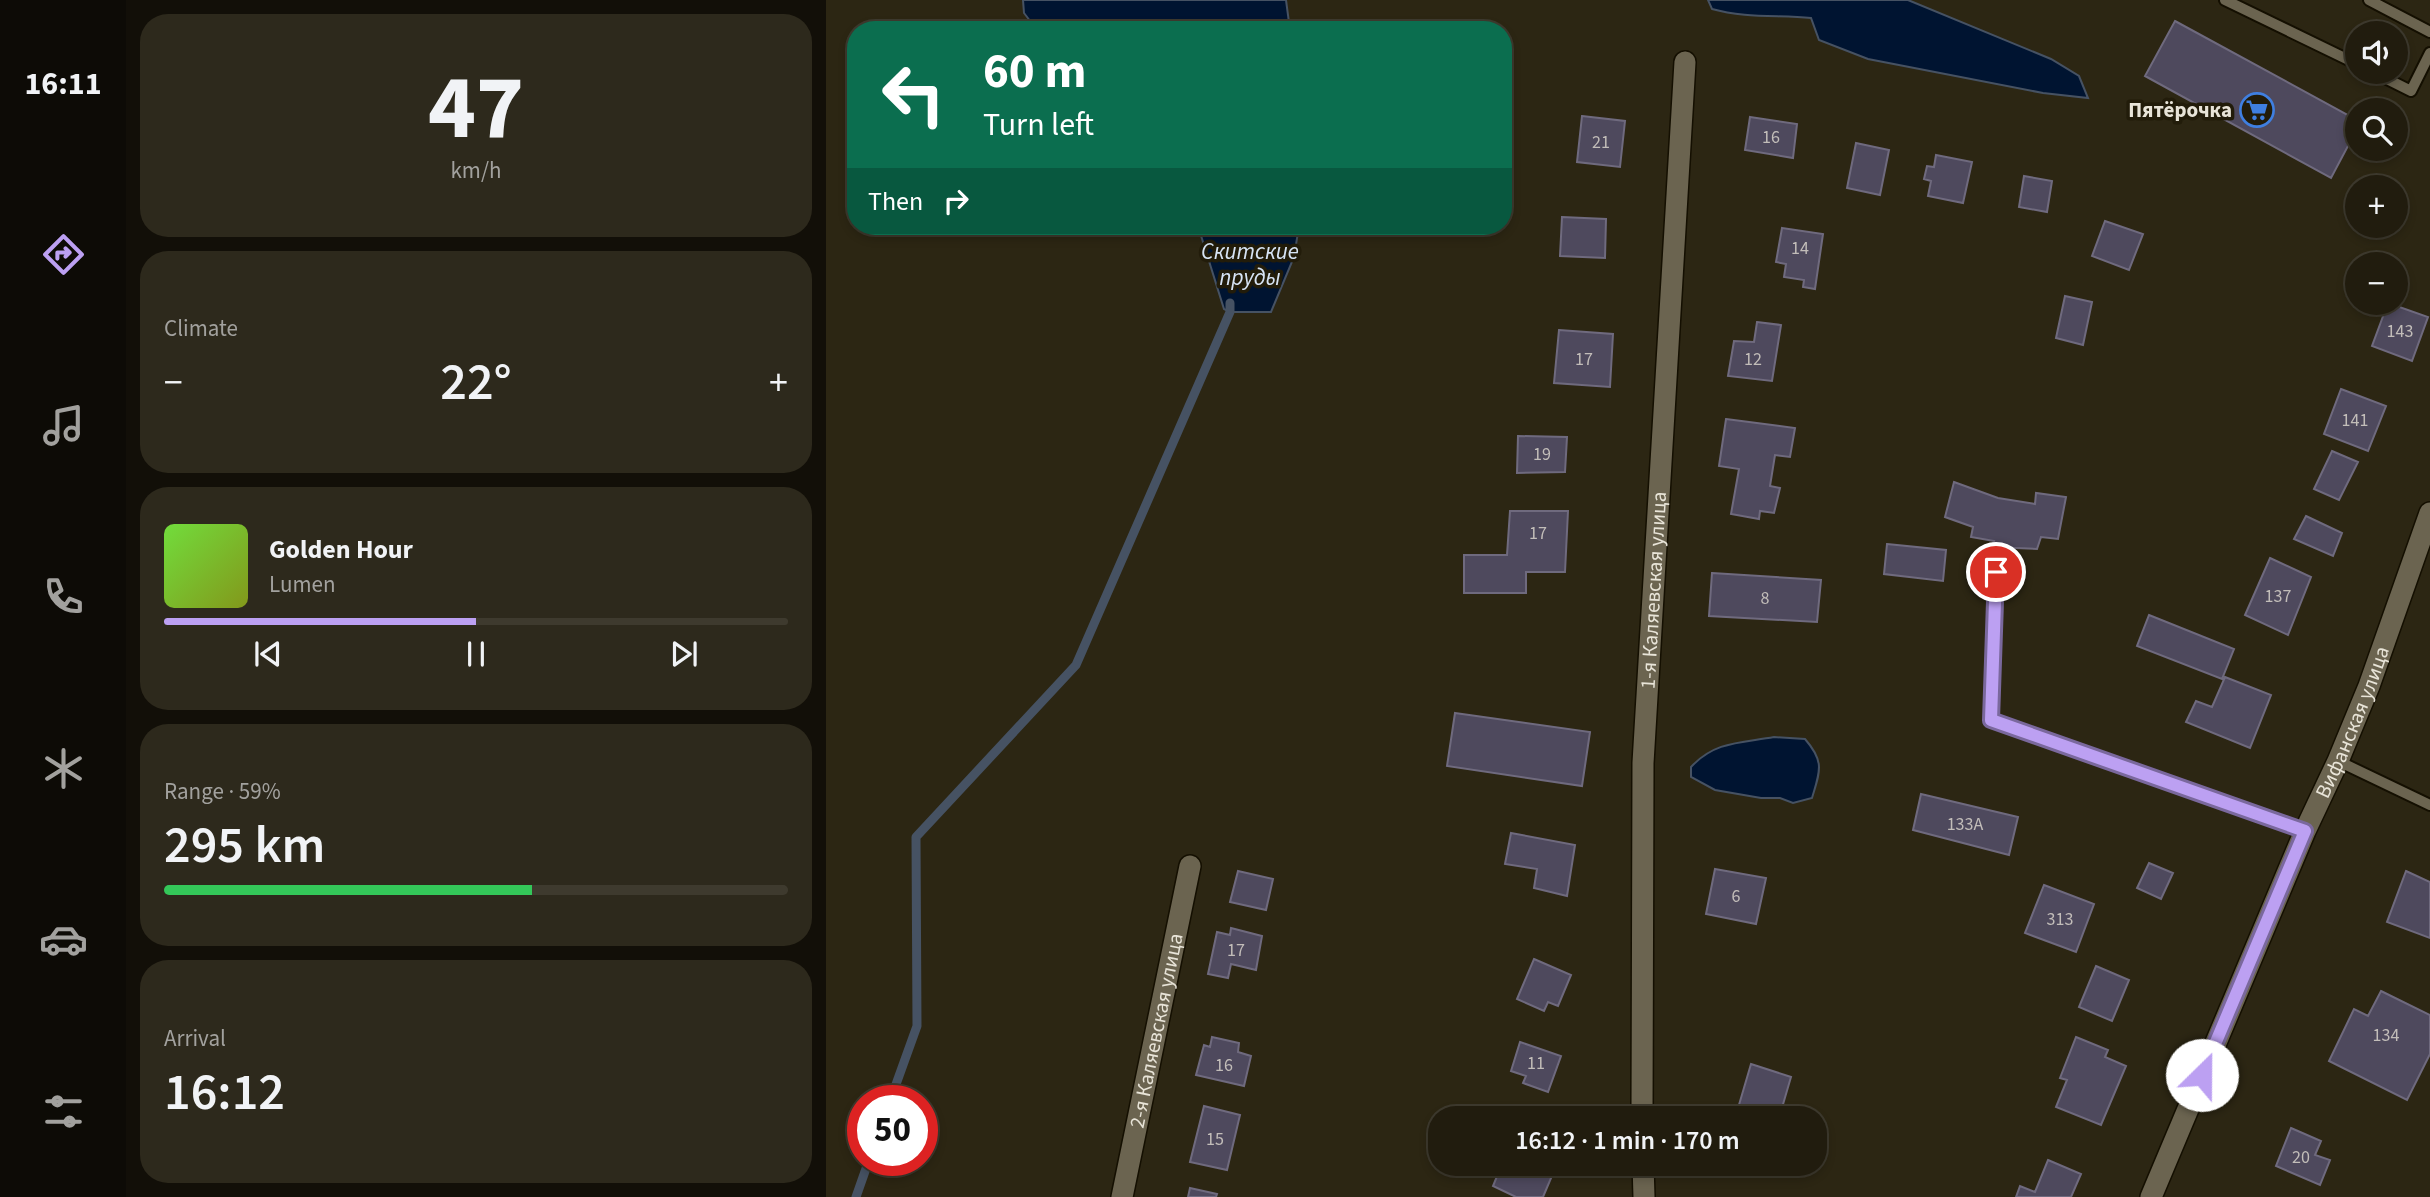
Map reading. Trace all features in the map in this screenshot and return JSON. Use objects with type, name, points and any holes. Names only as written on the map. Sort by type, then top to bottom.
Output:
[{"type":"street","name":"1-я Каляевская улица","points":[[1642,1106],[1643,763],[1685,62]]},
{"type":"street","name":"Вифанская улица","points":[[2151,1197],[2369,686],[2425,534],[2430,513]]},
{"type":"street","name":"2-я Каляевская улица","points":[[1122,1197],[1190,866]]},
{"type":"street","points":[[1643,1176],[1644,1197]]},
{"type":"lane","points":[[2225,0],[2345,58]]},
{"type":"lane","points":[[2369,0],[2430,32]]},
{"type":"lane","points":[[2397,84],[2411,91],[2430,53]]},
{"type":"lane","points":[[1996,572],[1991,720],[2305,831]]},
{"type":"lane","points":[[2338,761],[2430,804]]},
{"type":"water","points":[[1023,0],[1286,0],[1289,21],[1030,21],[1024,13]]},
{"type":"water","points":[[1708,0],[1908,0],[2051,59],[2079,76],[2088,98],[2043,93],[1868,59],[1819,40],[1811,18],[1724,12],[1712,9]]},
{"type":"water","name":"Скитские пруды","points":[[1201,235],[1298,235],[1294,257],[1271,312],[1230,312],[1224,309]]},
{"type":"water","points":[[1774,737],[1805,739],[1816,754],[1819,767],[1812,798],[1793,803],[1780,798],[1761,798],[1715,790],[1691,777],[1691,767],[1709,752],[1729,744]]},
{"type":"building","points":[[2175,21],[2345,113],[2345,152],[2331,178],[2145,76]]},
{"type":"building","points":[[1582,116],[1625,121],[1620,167],[1577,162]]},
{"type":"building","points":[[1750,117],[1797,124],[1793,158],[1745,150]]},
{"type":"building","points":[[1856,143],[1889,150],[1880,195],[1847,188]]},
{"type":"building","points":[[1936,155],[1972,162],[1963,203],[1928,196],[1931,181],[1924,179],[1927,166],[1934,167]]},
{"type":"building","points":[[2024,176],[2052,181],[2047,212],[2019,207]]},
{"type":"building","points":[[1562,217],[1606,219],[1605,258],[1560,256]]},
{"type":"building","points":[[2105,221],[2143,234],[2129,270],[2092,256]]},
{"type":"building","points":[[1782,228],[1823,234],[1815,289],[1803,287],[1804,280],[1784,277],[1786,264],[1776,262]]},
{"type":"building","points":[[2065,296],[2092,302],[2083,345],[2056,338]]},
{"type":"building","points":[[2408,310],[2428,317],[2412,361],[2372,346],[2384,315],[2408,315]]},
{"type":"building","points":[[1757,322],[1781,325],[1772,381],[1728,376],[1734,341],[1754,342]]},
{"type":"building","points":[[1559,330],[1613,334],[1610,387],[1554,383]]},
{"type":"building","points":[[2341,389],[2386,406],[2368,451],[2324,434]]},
{"type":"building","points":[[1726,419],[1795,428],[1790,457],[1775,455],[1770,486],[1780,488],[1774,513],[1760,511],[1759,519],[1731,514],[1739,469],[1719,466]]},
{"type":"building","points":[[1518,436],[1567,437],[1565,472],[1517,473]]},
{"type":"building","points":[[2332,451],[2358,462],[2339,500],[2314,489]]},
{"type":"building","points":[[1954,482],[1998,498],[2035,504],[2036,493],[2066,497],[2058,539],[2041,537],[2037,549],[1991,547],[1994,541],[1971,537],[1973,527],[1945,517]]},
{"type":"building","points":[[1510,511],[1568,511],[1565,572],[1526,572],[1526,593],[1464,593],[1464,555],[1507,555]]},
{"type":"building","points":[[2306,516],[2342,533],[2333,556],[2294,539]]},
{"type":"building","points":[[1887,544],[1946,550],[1943,581],[1884,574]]},
{"type":"building","points":[[2270,558],[2311,577],[2288,635],[2245,615]]},
{"type":"building","points":[[1712,573],[1821,580],[1817,622],[1709,616]]},
{"type":"building","points":[[2149,615],[2234,649],[2222,679],[2137,646]]},
{"type":"building","points":[[2225,677],[2271,695],[2250,748],[2186,722],[2196,701],[2212,707]]},
{"type":"building","points":[[1455,713],[1590,732],[1582,786],[1447,766]]},
{"type":"building","points":[[1921,794],[2018,817],[2009,855],[1913,830]]},
{"type":"building","points":[[1511,833],[1575,845],[1567,896],[1534,888],[1537,869],[1505,864]]},
{"type":"building","points":[[2149,863],[2173,873],[2161,899],[2137,888]]},
{"type":"building","points":[[1715,869],[1766,878],[1756,924],[1706,914]]},
{"type":"building","points":[[1238,871],[1273,879],[1266,910],[1230,902]]},
{"type":"building","points":[[2406,871],[2430,882],[2430,938],[2387,922]]},
{"type":"building","points":[[2044,885],[2094,904],[2076,952],[2025,933]]},
{"type":"building","points":[[1231,928],[1262,936],[1256,970],[1231,964],[1228,978],[1208,974],[1217,932],[1230,935]]},
{"type":"building","points":[[1534,959],[1571,975],[1558,1006],[1548,1002],[1544,1011],[1517,999]]},
{"type":"building","points":[[2096,966],[2129,980],[2112,1021],[2079,1007]]},
{"type":"building","points":[[2381,991],[2430,1015],[2430,1054],[2407,1100],[2329,1061],[2354,1009],[2368,1016]]},
{"type":"building","points":[[1212,1037],[1239,1043],[1238,1052],[1251,1056],[1244,1086],[1196,1075],[1204,1045],[1210,1047]]},
{"type":"building","points":[[2076,1037],[2108,1050],[2105,1057],[2126,1066],[2101,1125],[2056,1107],[2067,1080],[2060,1078]]},
{"type":"building","points":[[1520,1042],[1561,1056],[1548,1092],[1523,1083],[1526,1076],[1511,1071]]},
{"type":"building","points":[[1751,1064],[1791,1077],[1783,1106],[1739,1106]]},
{"type":"building","points":[[1204,1106],[1240,1115],[1227,1170],[1190,1162]]},
{"type":"building","points":[[2291,1128],[2321,1141],[2315,1155],[2330,1160],[2320,1185],[2276,1166]]},
{"type":"building","points":[[2048,1160],[2081,1174],[2071,1197],[2016,1197],[2020,1186],[2035,1192]]},
{"type":"building","points":[[1497,1176],[1552,1176],[1543,1197],[1516,1197],[1493,1186]]},
{"type":"building","points":[[1190,1188],[1217,1194],[1216,1197],[1188,1197]]},
{"type":"waterway","points":[[896,1085],[917,1026],[916,837],[1076,665],[1230,312],[1230,303]]},
{"type":"waterway","points":[[856,1197],[863,1176]]},
{"type":"place","name":"Пятёрочка","points":[[2257,110]]},
{"type":"route","points":[[1996,572],[1991,720],[2305,831],[2202,1075]]}]
